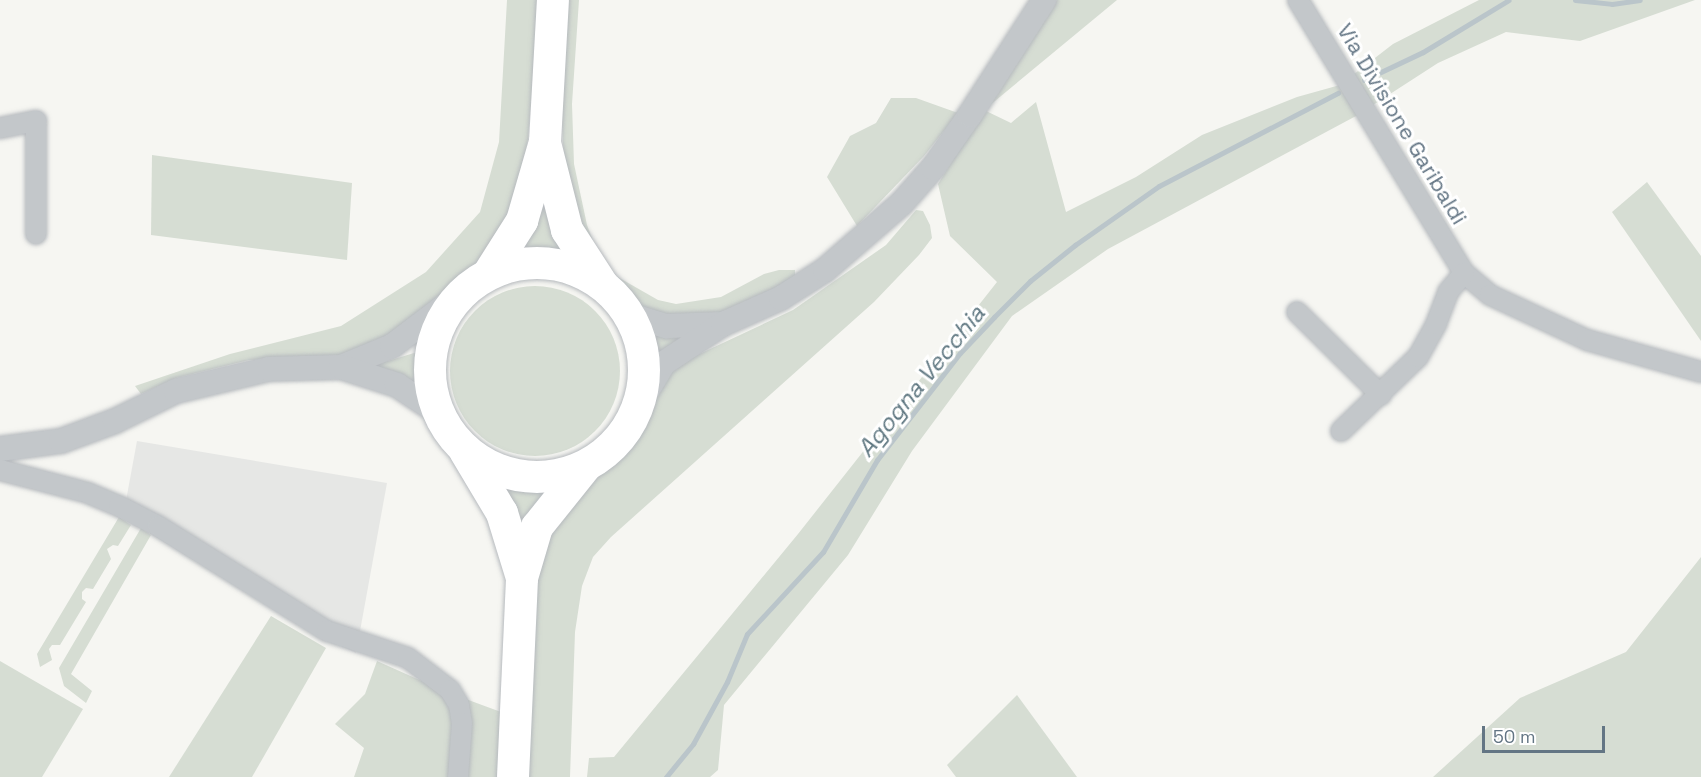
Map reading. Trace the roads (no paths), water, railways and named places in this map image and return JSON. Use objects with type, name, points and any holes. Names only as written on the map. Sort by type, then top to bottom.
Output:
[{"type":"main road","points":[[489,273],[522,221],[545,142],[553,0]]},
{"type":"main road","points":[[513,777],[522,578],[537,527],[585,467],[616,443],[628,428],[641,401],[645,372],[642,343],[630,315],[602,284],[567,230],[545,142]]},
{"type":"main road","points":[[522,578],[501,513],[439,413],[430,383],[431,352],[441,322],[458,296],[489,273],[518,264],[547,262],[576,269],[602,284]]},
{"type":"main road","points":[[463,449],[490,467],[522,477],[554,477],[585,467]]},
{"type":"street","points":[[641,401],[664,363],[723,324],[782,298],[825,270],[902,203],[933,168],[1044,0]]},
{"type":"street","name":"Via Divisione Garibaldi","points":[[1298,0],[1464,273],[1490,295],[1587,340],[1701,372]]},
{"type":"street","points":[[0,128],[36,121],[36,234]]},
{"type":"street","points":[[1341,431],[1418,357],[1436,324],[1448,292],[1464,273]]},
{"type":"street","points":[[341,367],[392,346],[458,296]]},
{"type":"street","points":[[1297,312],[1381,395]]},
{"type":"street","points":[[630,315],[667,326],[723,324]]},
{"type":"street","points":[[0,449],[61,441],[115,421],[176,391],[269,369],[341,367],[398,385],[439,413]]},
{"type":"street","points":[[0,470],[88,493],[119,506],[158,526],[327,631],[408,658],[450,690],[459,705],[462,723],[458,777]]},
{"type":"waterway","name":"Agogna Vecchia","points":[[1364,80],[1423,52],[1509,0]]},
{"type":"waterway","name":"Agogna Vecchia","points":[[1575,0],[1612,4],[1640,0]]},
{"type":"waterway","name":"Agogna Vecchia","points":[[666,777],[693,744],[727,682],[747,634],[823,552],[877,460],[960,353],[994,317],[1030,281],[1075,245],[1159,186],[1338,93]]}]
